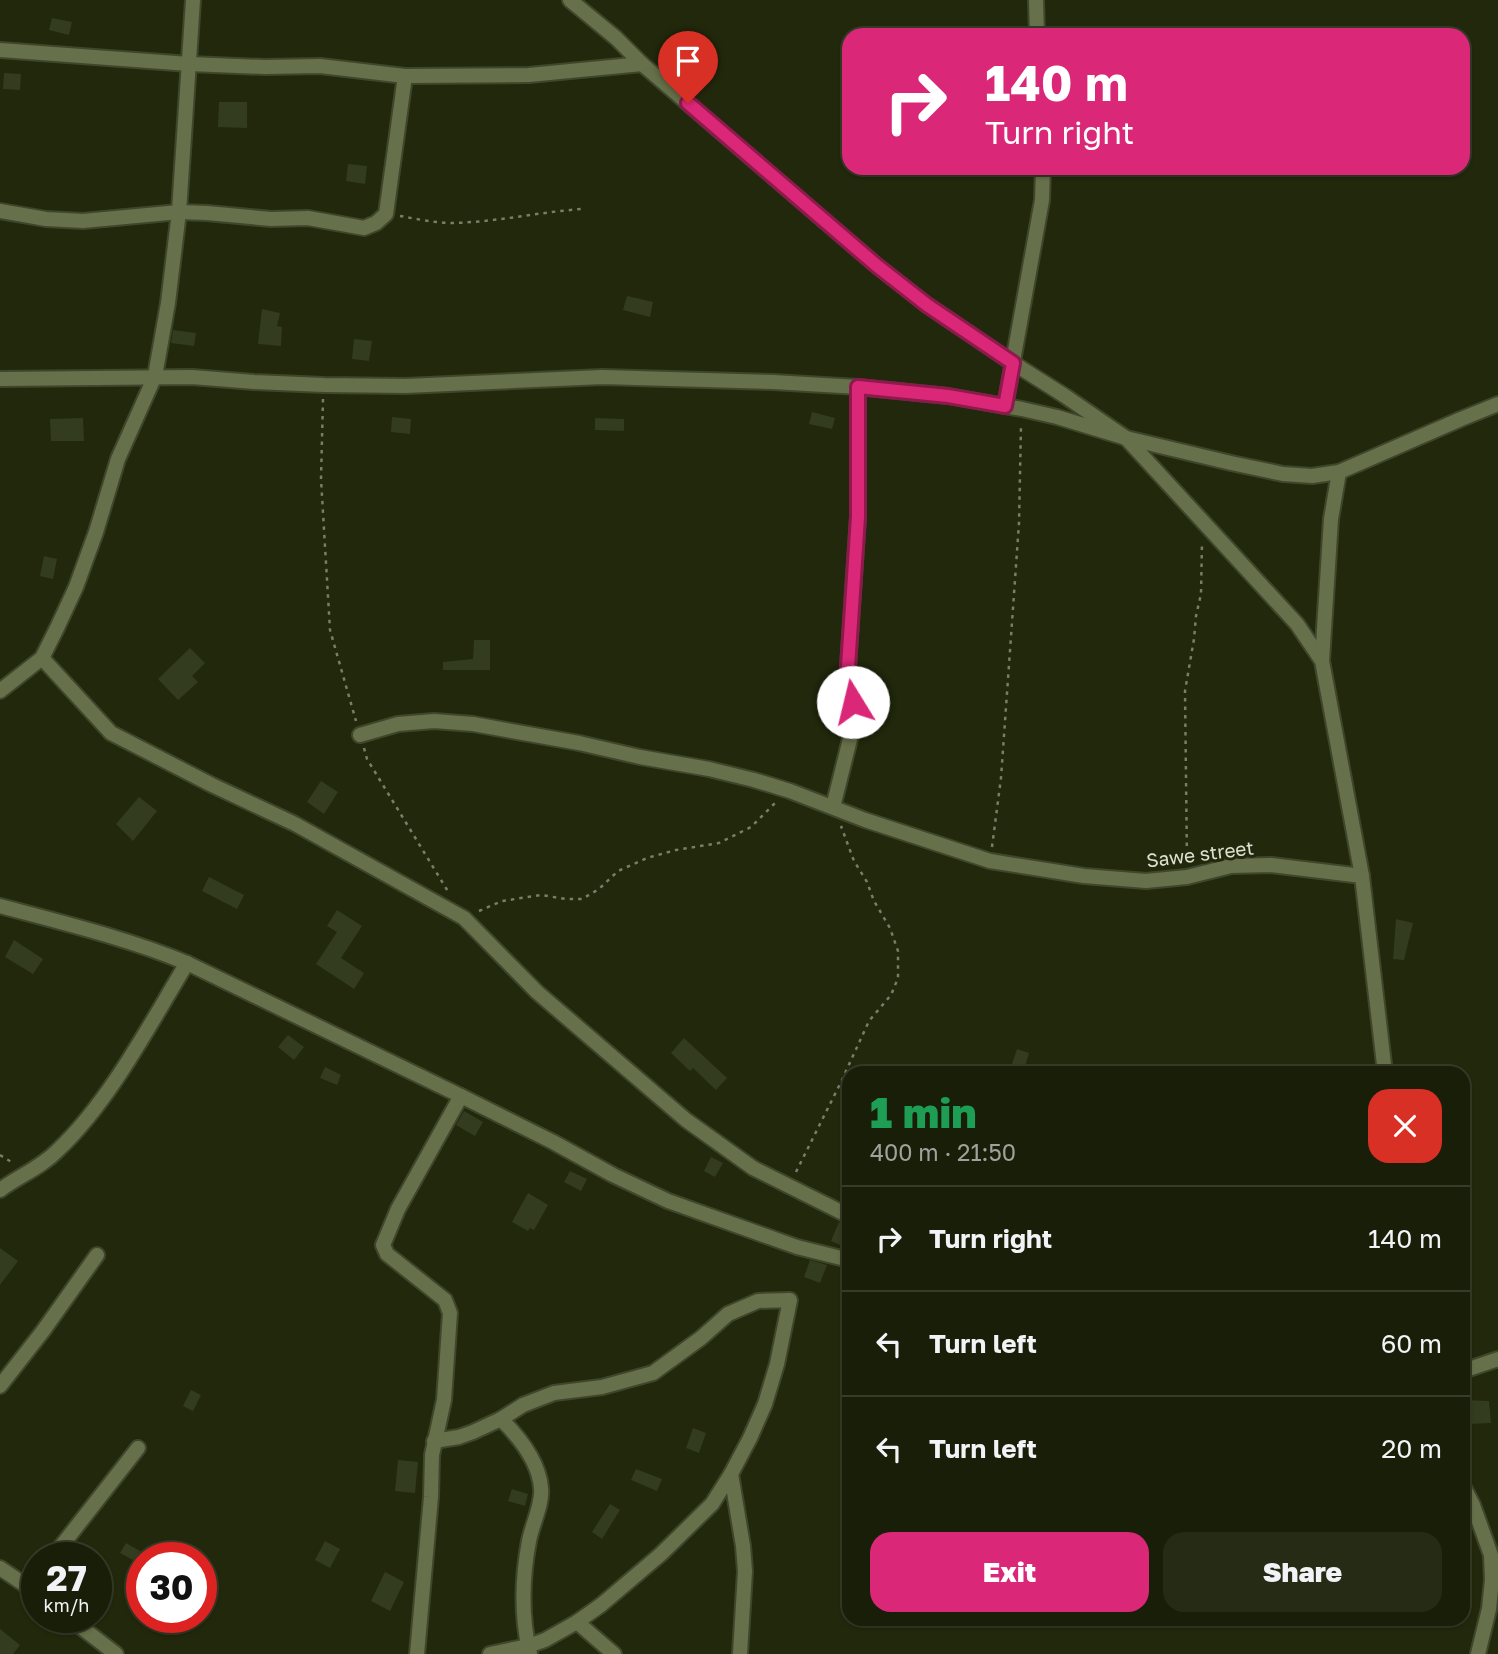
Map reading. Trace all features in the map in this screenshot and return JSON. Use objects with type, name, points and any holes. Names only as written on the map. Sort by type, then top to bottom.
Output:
[{"type":"street","points":[[0,691],[42,657],[76,587],[118,459],[155,376],[168,303],[179,212],[193,0]]},
{"type":"street","points":[[570,0],[876,265],[927,305],[1126,438],[1297,624],[1322,662]]},
{"type":"street","points":[[1036,0],[1037,28]]},
{"type":"street","points":[[0,50],[189,64],[320,66],[405,76],[529,75],[642,64]]},
{"type":"street","points":[[0,211],[46,219],[83,220],[179,212],[206,213],[271,219],[308,218],[364,228],[376,223],[386,214],[405,76]]},
{"type":"street","points":[[1005,406],[1042,200],[1043,175]]},
{"type":"street","points":[[0,379],[155,376],[324,385],[406,386],[602,377],[858,387],[948,396],[1022,409],[1126,438],[1283,474],[1312,476],[1339,472],[1498,404]]},
{"type":"street","points":[[833,807],[851,735],[853,702],[848,667],[858,517],[858,387]]},
{"type":"street","points":[[1339,472],[1331,519],[1322,662],[1362,876],[1384,1066]]},
{"type":"street","points":[[42,657],[111,733],[295,824],[464,918],[537,992],[685,1120],[754,1168],[842,1212]]},
{"type":"street","name":"Sawe street","points":[[360,735],[398,724],[434,721],[473,724],[579,743],[754,780],[990,861],[1084,876],[1146,881],[1187,877],[1231,866],[1270,865],[1362,876]]},
{"type":"street","points":[[0,906],[71,924],[187,963],[461,1096],[668,1201],[733,1226],[842,1258]]},
{"type":"street","points":[[0,1189],[57,1152],[79,1128],[114,1081],[187,963]]},
{"type":"street","points":[[417,1654],[431,1497],[432,1455],[444,1400],[450,1313],[445,1300],[387,1254],[383,1245],[398,1209],[461,1096]]},
{"type":"street","points":[[0,1386],[97,1255]]},
{"type":"street","points":[[434,1441],[466,1434],[501,1419],[523,1405],[554,1393],[602,1387],[653,1373],[701,1338],[727,1314],[758,1301],[789,1300],[773,1381],[750,1438],[712,1504],[661,1554],[577,1622],[529,1650],[490,1654]]},
{"type":"street","points":[[1470,1369],[1498,1359]]},
{"type":"street","points":[[501,1419],[513,1431],[536,1466],[541,1487],[524,1569],[523,1600],[529,1650]]},
{"type":"street","points":[[65,1542],[138,1448]]},
{"type":"street","points":[[731,1474],[745,1571],[740,1654]]},
{"type":"street","points":[[1470,1499],[1491,1555],[1494,1603],[1478,1654]]},
{"type":"street","points":[[0,1568],[21,1579]]},
{"type":"street","points":[[577,1622],[614,1654]]},
{"type":"street","points":[[89,1633],[116,1654]]},
{"type":"path","points":[[386,214],[452,223],[582,209]]},
{"type":"path","points":[[324,385],[321,479],[331,630],[367,759],[450,895]]},
{"type":"path","points":[[990,861],[1002,765],[1019,523],[1022,409]]},
{"type":"path","points":[[1187,877],[1185,691],[1201,594],[1202,520]]},
{"type":"path","points":[[464,918],[502,901],[541,895],[582,899],[599,889],[618,872],[647,858],[719,843],[751,827],[790,791]]},
{"type":"path","points":[[833,807],[854,860],[890,928],[898,951],[898,978],[891,995],[869,1021],[848,1066]]},
{"type":"path","points":[[789,1185],[842,1080]]},
{"type":"building","points":[[52,18],[72,22],[69,35],[49,30]]},
{"type":"building","points":[[4,73],[21,74],[20,90],[3,89]]},
{"type":"building","points":[[219,102],[247,102],[247,128],[218,127]]},
{"type":"building","points":[[348,164],[367,166],[365,184],[346,181]]},
{"type":"building","points":[[627,296],[653,302],[650,317],[623,310]]},
{"type":"building","points":[[262,309],[280,313],[277,326],[282,327],[281,346],[258,344]]},
{"type":"building","points":[[173,330],[196,333],[194,346],[171,343]]},
{"type":"building","points":[[354,339],[372,341],[369,361],[352,359]]},
{"type":"building","points":[[812,412],[835,418],[832,429],[809,424]]},
{"type":"building","points":[[392,417],[411,419],[410,434],[391,432]]},
{"type":"building","points":[[83,418],[84,441],[51,441],[50,419]]},
{"type":"building","points":[[595,418],[624,419],[624,431],[595,430]]},
{"type":"building","points":[[44,556],[57,559],[53,579],[40,576]]},
{"type":"building","points":[[474,640],[490,640],[490,670],[443,670],[443,662],[473,659]]},
{"type":"building","points":[[190,648],[205,663],[192,676],[198,682],[178,700],[158,679]]},
{"type":"building","points":[[321,781],[338,792],[324,814],[307,802]]},
{"type":"building","points":[[139,797],[157,811],[133,841],[116,824]]},
{"type":"building","points":[[209,877],[244,895],[237,909],[202,891]]},
{"type":"building","points":[[337,910],[362,926],[341,958],[364,973],[354,989],[316,964],[337,932],[327,926]]},
{"type":"building","points":[[1396,919],[1413,923],[1404,960],[1393,959]]},
{"type":"building","points":[[14,940],[43,959],[33,974],[5,957]]},
{"type":"building","points":[[288,1035],[304,1047],[294,1060],[278,1047]]},
{"type":"building","points":[[684,1038],[727,1078],[716,1090],[693,1068],[690,1071],[671,1053]]},
{"type":"building","points":[[1017,1049],[1029,1053],[1025,1066],[1011,1066]]},
{"type":"building","points":[[325,1067],[341,1075],[337,1085],[320,1078]]},
{"type":"building","points":[[464,1111],[483,1122],[475,1136],[456,1125]]},
{"type":"building","points":[[711,1157],[723,1163],[715,1177],[704,1171]]},
{"type":"building","points":[[570,1171],[587,1179],[581,1191],[564,1182]]},
{"type":"building","points":[[528,1193],[548,1205],[534,1230],[530,1228],[528,1231],[512,1222]]},
{"type":"building","points":[[839,1222],[842,1223],[842,1246],[831,1241]]},
{"type":"building","points":[[0,1248],[18,1261],[0,1285]]},
{"type":"building","points":[[810,1260],[827,1265],[820,1283],[804,1277]]},
{"type":"building","points":[[191,1390],[201,1395],[193,1411],[183,1406]]},
{"type":"building","points":[[1470,1400],[1489,1401],[1491,1423],[1470,1424]]},
{"type":"building","points":[[693,1428],[706,1433],[699,1453],[686,1448]]},
{"type":"building","points":[[398,1460],[418,1462],[415,1493],[395,1491]]},
{"type":"building","points":[[636,1469],[662,1479],[657,1491],[631,1480]]},
{"type":"building","points":[[512,1489],[528,1494],[525,1506],[508,1501]]},
{"type":"building","points":[[610,1504],[620,1510],[602,1539],[592,1532]]},
{"type":"building","points":[[325,1541],[340,1549],[330,1568],[315,1560]]},
{"type":"building","points":[[126,1543],[126,1556],[120,1553]]},
{"type":"building","points":[[385,1572],[404,1582],[390,1611],[371,1601]]},
{"type":"building","points":[[0,1629],[20,1645],[13,1654],[0,1654]]},
{"type":"route","points":[[688,103],[876,265],[927,305],[1013,363],[1005,406],[948,396],[858,387],[858,517],[848,667],[853,702]]}]
